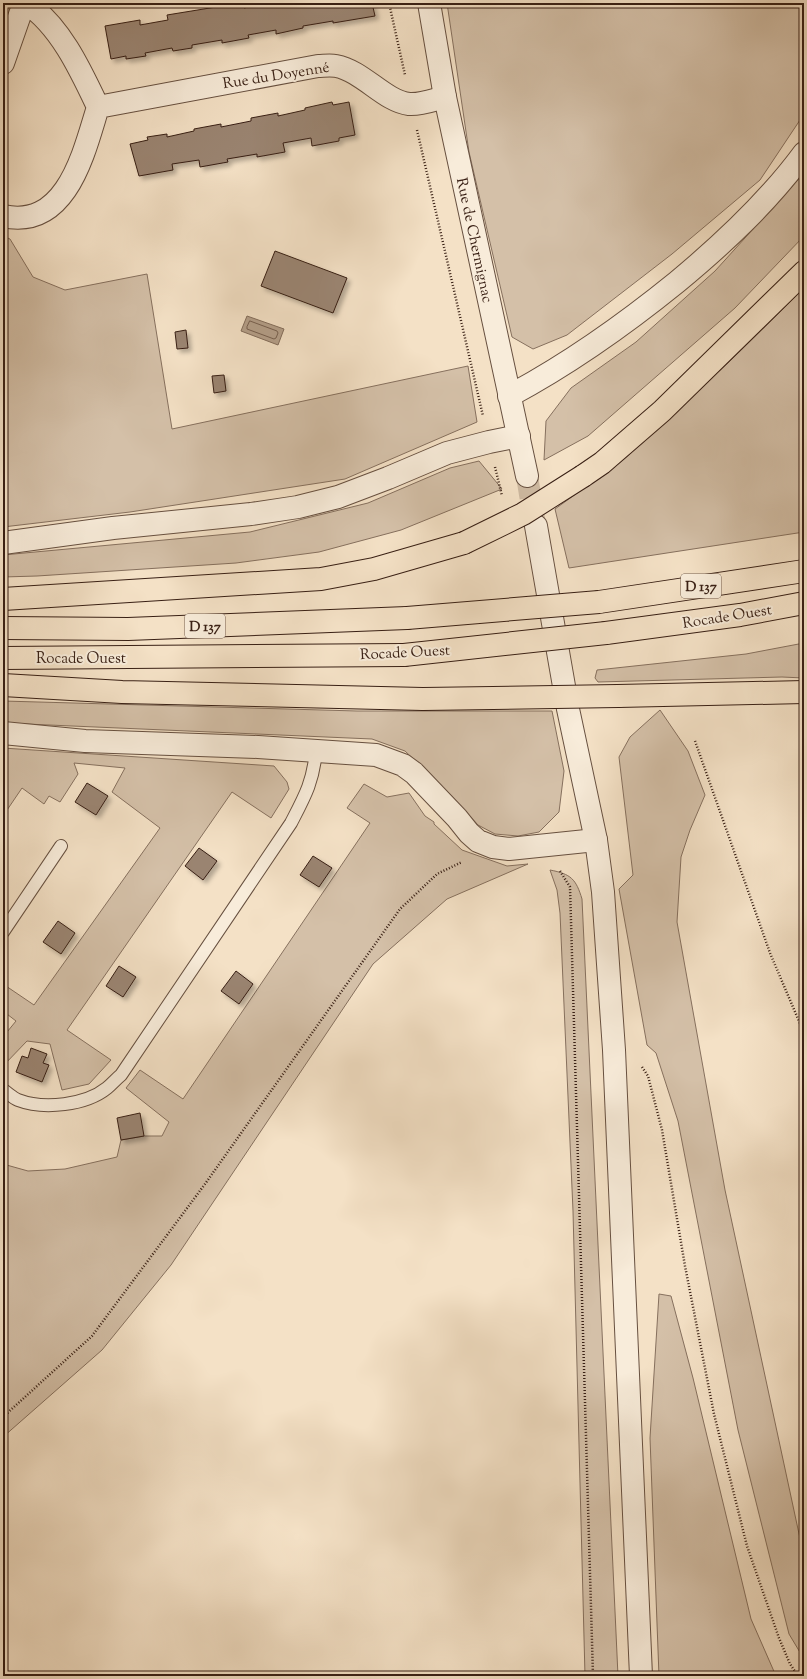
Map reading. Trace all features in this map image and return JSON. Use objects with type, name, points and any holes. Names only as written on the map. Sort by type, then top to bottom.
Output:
[{"type":"main road","points":[[3,599],[321,579],[374,569],[464,543],[523,514],[602,463],[662,411],[804,272]]},
{"type":"main road","name":"Rocade Ouest","points":[[3,628],[128,629],[407,618],[599,602],[804,571]]},
{"type":"main road","name":"Rocade Ouest","points":[[3,658],[404,655],[606,633],[740,615],[804,603]]},
{"type":"main road","points":[[3,685],[122,692],[423,698],[804,692]]},
{"type":"street","points":[[3,63],[25,3],[38,11],[51,24],[86,82],[98,107],[78,170],[71,183],[58,199],[44,211],[30,217],[16,219],[3,216]]},
{"type":"street","name":"Rue de Chermignac","points":[[429,3],[445,97],[527,476]]},
{"type":"street","name":"Rue du Doyenné","points":[[98,107],[318,66],[335,66],[355,73],[389,96],[407,104],[419,104],[445,97]]},
{"type":"street","points":[[509,396],[545,377],[606,337],[669,288],[717,248],[756,212],[804,152]]},
{"type":"street","points":[[3,544],[113,528],[251,514],[298,507],[338,497],[447,453],[519,436]]},
{"type":"street","points":[[536,526],[568,709],[596,840],[602,892],[614,1050],[640,1676]]},
{"type":"street","points":[[3,733],[85,741],[258,747],[376,755],[403,765],[414,773],[429,787],[469,833],[478,841],[493,847],[509,849],[596,840]]},
{"type":"lane","points":[[3,1090],[18,1100],[44,1106],[71,1103],[87,1099],[107,1089],[121,1075],[291,823],[308,790],[314,773],[316,752]]},
{"type":"lane","points":[[3,932],[61,846]]},
{"type":"path","points":[[695,741],[770,953],[804,1033]]},
{"type":"path","points":[[3,1417],[92,1336],[205,1184],[400,909],[437,874],[493,847]]},
{"type":"path","points":[[614,1050],[633,1059],[641,1066],[648,1076],[654,1096],[662,1130],[685,1266],[714,1414],[747,1546],[779,1638],[790,1664],[798,1676]]},
{"type":"shaded area","points":[[447,3],[804,3],[804,114],[760,180],[672,254],[567,335],[533,349],[512,337],[469,152]]},
{"type":"shaded area","points":[[804,173],[804,236],[735,308],[588,436],[544,460],[546,421],[571,388],[636,342],[715,271]]},
{"type":"shaded area","points":[[3,236],[10,239],[33,277],[65,290],[147,274],[172,429],[468,366],[477,422],[345,479],[130,512],[3,527]]},
{"type":"shaded area","points":[[804,288],[804,532],[569,568],[555,509],[623,460],[732,359]]},
{"type":"shaded area","points":[[479,461],[502,489],[401,530],[319,552],[236,563],[3,577],[3,555],[250,532],[368,503],[450,468]]},
{"type":"shaded area","points":[[804,643],[804,678],[782,677],[598,682],[595,678],[597,670],[746,654]]},
{"type":"shaded area","points":[[3,701],[357,711],[552,711],[564,771],[559,812],[539,832],[518,836],[495,834],[478,825],[446,790],[405,751],[372,739],[3,723]]},
{"type":"shaded area","points":[[660,710],[688,751],[705,795],[690,830],[681,857],[677,922],[725,1190],[804,1557],[804,1659],[789,1634],[738,1430],[678,1121],[656,1053],[647,1045],[619,889],[633,875],[619,757],[630,737]]},
{"type":"shaded area","points":[[3,748],[274,766],[287,782],[289,789],[271,818],[232,792],[67,1030],[111,1060],[89,1084],[62,1090],[50,1044],[27,1041],[3,1066],[3,1037],[16,1021],[3,1011],[3,984],[34,1005],[160,828],[112,792],[125,768],[74,763],[78,774],[60,802],[49,796],[44,804],[22,788],[3,816]]},
{"type":"shaded area","points":[[364,784],[387,797],[409,793],[425,816],[434,822],[434,824],[462,850],[507,866],[528,864],[447,899],[373,964],[171,1265],[102,1350],[3,1437],[3,1164],[28,1171],[65,1169],[117,1157],[121,1140],[144,1136],[162,1136],[169,1122],[126,1088],[140,1070],[183,1099],[370,823],[347,808]]},
{"type":"shaded area","points":[[550,870],[563,873],[572,878],[582,899],[618,1676],[585,1676],[573,1211],[560,913],[557,890]]},
{"type":"shaded area","points":[[659,1294],[671,1296],[693,1378],[751,1619],[776,1676],[659,1676],[650,1438]]},
{"type":"water","points":[[247,316],[284,329],[278,345],[241,331]]},
{"type":"building","points":[[243,3],[244,8],[269,3],[372,3],[375,16],[303,26],[303,28],[276,34],[276,30],[248,35],[249,38],[222,43],[222,40],[192,45],[192,48],[173,51],[172,48],[145,53],[146,56],[126,59],[126,56],[111,59],[105,26],[140,20],[140,25],[168,20],[167,15],[216,7],[215,4]]},
{"type":"building","points":[[332,102],[333,105],[349,102],[355,135],[339,138],[339,141],[312,146],[311,138],[283,143],[285,152],[257,157],[257,154],[227,159],[228,162],[200,167],[199,160],[172,164],[173,170],[139,176],[130,144],[148,140],[147,137],[167,134],[167,137],[194,131],[194,129],[221,124],[221,127],[251,121],[251,118],[278,113],[278,116]]},
{"type":"building","points":[[275,251],[347,278],[333,313],[261,286]]},
{"type":"building","points":[[186,330],[188,348],[177,349],[175,332]]},
{"type":"building","points":[[224,375],[226,391],[214,393],[212,376]]},
{"type":"building","points":[[87,783],[108,796],[96,815],[75,802]]},
{"type":"building","points":[[199,848],[217,861],[203,880],[185,866]]},
{"type":"building","points":[[313,856],[332,868],[319,887],[300,875]]},
{"type":"building","points":[[58,921],[75,933],[61,954],[43,942]]},
{"type":"building","points":[[119,966],[136,977],[123,997],[106,986]]},
{"type":"building","points":[[236,971],[253,984],[239,1004],[221,991]]},
{"type":"building","points":[[31,1048],[47,1054],[43,1063],[49,1065],[42,1082],[16,1072],[22,1056],[28,1058]]},
{"type":"building","points":[[140,1113],[144,1136],[121,1140],[117,1118]]},
{"type":"tunnel","points":[[527,476],[535,525]]}]
